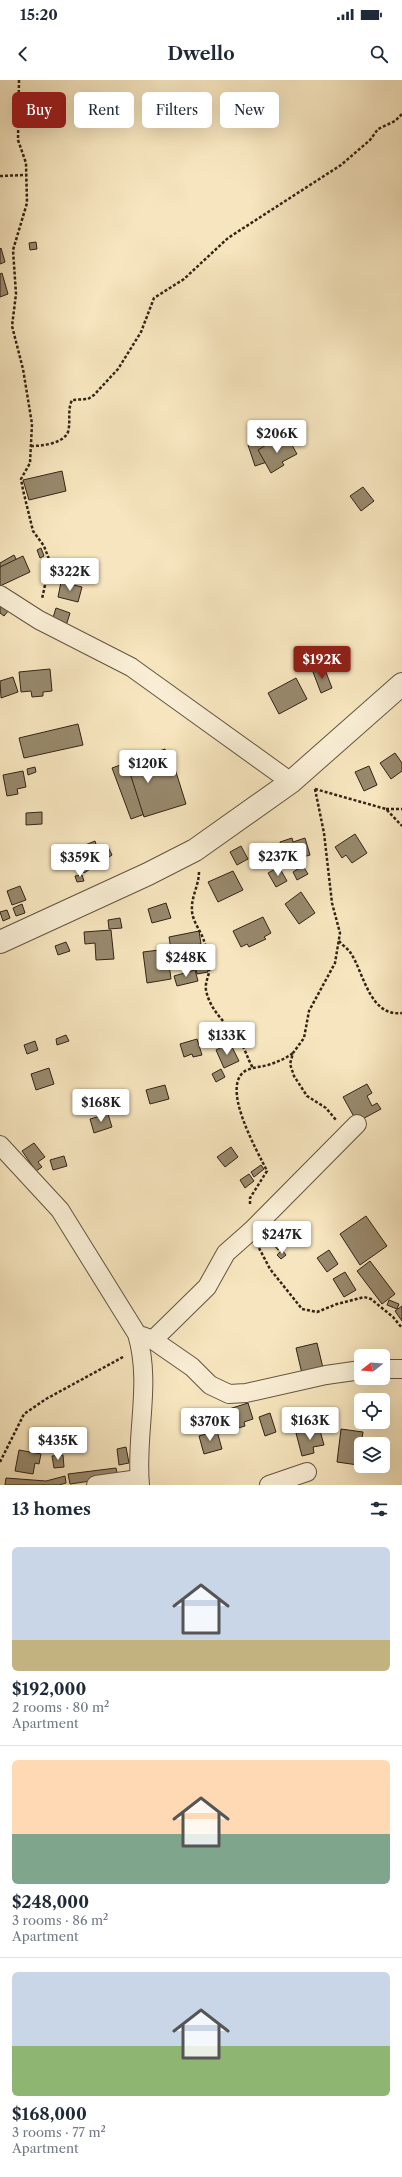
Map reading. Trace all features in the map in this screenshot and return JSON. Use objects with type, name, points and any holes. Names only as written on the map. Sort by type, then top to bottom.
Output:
[{"type":"street","points":[[0,595],[39,620],[132,667],[291,782]]},
{"type":"street","points":[[0,942],[148,874],[195,850],[291,782],[402,684]]},
{"type":"street","points":[[96,1485],[140,1482],[138,1450],[144,1393],[144,1340],[207,1287],[226,1254],[252,1230],[352,1129]]},
{"type":"street","points":[[0,1145],[60,1210],[144,1340],[192,1367],[210,1385],[229,1394],[246,1393],[326,1375],[354,1371]]},
{"type":"street","points":[[390,1369],[402,1369]]},
{"type":"street","points":[[269,1485],[307,1472]]},
{"type":"path","points":[[19,80],[18,140],[26,163],[27,203],[13,250],[16,294],[12,326],[23,369],[31,416],[30,463],[21,479],[33,531],[44,546],[50,562],[39,620]]},
{"type":"path","points":[[31,446],[44,446],[62,438],[68,432],[68,415],[72,400],[88,398],[94,395],[118,369],[141,332],[154,298],[184,279],[228,238],[341,165],[370,140],[378,129],[395,120],[402,114]]},
{"type":"path","points":[[0,176],[26,175]]},
{"type":"path","points":[[291,782],[386,809],[402,809]]},
{"type":"path","points":[[315,789],[324,833],[330,893],[340,930],[335,963],[311,1006],[304,1038],[293,1053],[290,1064],[297,1082],[308,1096],[326,1108],[352,1129]]},
{"type":"path","points":[[386,809],[402,826]]},
{"type":"path","points":[[195,850],[200,867],[199,885],[192,902],[191,912],[204,940],[207,955],[209,972],[206,979],[206,990],[214,1011],[241,1044],[253,1068]]},
{"type":"path","points":[[338,941],[349,951],[376,1002],[388,1012],[402,1013]]},
{"type":"path","points":[[293,1053],[282,1060],[253,1068],[241,1075],[237,1094],[240,1112],[266,1171],[250,1198],[249,1213],[252,1230],[261,1254],[270,1269],[302,1309],[317,1312],[337,1304],[364,1297],[371,1299],[393,1317],[402,1328]]},
{"type":"path","points":[[0,1462],[24,1414],[46,1399],[144,1340]]},
{"type":"building","points":[[36,242],[37,249],[30,250],[29,243]]},
{"type":"building","points":[[1,248],[5,262],[0,264],[0,249]]},
{"type":"building","points":[[2,273],[8,294],[0,297],[0,274]]},
{"type":"building","points":[[279,427],[283,434],[272,440],[268,433]]},
{"type":"building","points":[[281,434],[288,455],[255,466],[248,445]]},
{"type":"building","points":[[288,438],[297,454],[282,462],[284,465],[271,473],[258,450],[271,442],[273,446]]},
{"type":"building","points":[[62,471],[66,491],[29,500],[23,480]]},
{"type":"building","points":[[363,487],[374,501],[361,511],[350,496]]},
{"type":"building","points":[[41,548],[44,556],[40,558],[37,550]]},
{"type":"building","points":[[14,555],[23,572],[0,584],[0,563]]},
{"type":"building","points":[[23,556],[30,572],[0,586],[0,567]]},
{"type":"building","points":[[61,582],[82,587],[78,602],[58,597]]},
{"type":"building","points":[[0,603],[9,610],[4,616],[0,613]]},
{"type":"building","points":[[56,608],[70,613],[66,626],[52,621]]},
{"type":"building","points":[[324,667],[332,688],[321,693],[313,672]]},
{"type":"building","points":[[50,669],[52,691],[43,692],[43,696],[32,697],[31,691],[21,692],[19,672]]},
{"type":"building","points":[[13,677],[18,692],[1,698],[0,681]]},
{"type":"building","points":[[296,678],[307,699],[279,714],[268,693]]},
{"type":"building","points":[[78,724],[83,745],[24,758],[19,738]]},
{"type":"building","points":[[165,749],[183,800],[131,819],[112,768]]},
{"type":"building","points":[[395,753],[402,763],[402,771],[391,779],[380,763]]},
{"type":"building","points":[[171,756],[186,804],[144,817],[129,770]]},
{"type":"building","points":[[369,766],[377,785],[364,791],[355,772]]},
{"type":"building","points":[[35,767],[36,772],[28,775],[27,769]]},
{"type":"building","points":[[23,771],[26,787],[17,789],[18,794],[7,796],[3,775]]},
{"type":"building","points":[[42,812],[42,824],[26,825],[26,813]]},
{"type":"building","points":[[355,834],[367,853],[352,863],[346,855],[342,858],[335,847]]},
{"type":"building","points":[[292,838],[293,842],[305,838],[310,855],[286,862],[280,842]]},
{"type":"building","points":[[95,841],[99,853],[67,866],[63,854]]},
{"type":"building","points":[[241,846],[248,859],[237,865],[230,852]]},
{"type":"building","points":[[108,847],[112,855],[84,873],[79,865]]},
{"type":"building","points":[[303,866],[308,874],[297,880],[293,872]]},
{"type":"building","points":[[279,867],[287,881],[276,887],[268,873]]},
{"type":"building","points":[[233,871],[243,890],[218,902],[208,882]]},
{"type":"building","points":[[82,875],[84,881],[77,882],[75,876]]},
{"type":"building","points":[[20,886],[26,900],[12,905],[7,891]]},
{"type":"building","points":[[301,892],[315,913],[299,924],[285,904]]},
{"type":"building","points":[[166,903],[171,918],[152,923],[148,909]]},
{"type":"building","points":[[22,904],[25,913],[16,916],[13,908]]},
{"type":"building","points":[[7,910],[10,918],[3,921],[0,912]]},
{"type":"building","points":[[263,917],[271,933],[264,937],[266,939],[249,947],[247,944],[241,947],[233,931]]},
{"type":"building","points":[[120,918],[122,928],[109,929],[108,920]]},
{"type":"building","points":[[111,930],[114,959],[96,960],[95,943],[85,944],[84,932]]},
{"type":"building","points":[[199,931],[201,944],[171,950],[169,937]]},
{"type":"building","points":[[66,942],[70,951],[58,955],[55,946]]},
{"type":"building","points":[[203,946],[208,972],[197,974],[192,949]]},
{"type":"building","points":[[167,949],[171,979],[147,983],[143,952]]},
{"type":"building","points":[[195,970],[198,981],[177,986],[174,976]]},
{"type":"building","points":[[66,1035],[69,1041],[57,1045],[56,1039]]},
{"type":"building","points":[[197,1039],[202,1055],[193,1057],[192,1054],[184,1057],[180,1044]]},
{"type":"building","points":[[35,1041],[38,1050],[27,1054],[24,1045]]},
{"type":"building","points":[[230,1043],[239,1061],[224,1068],[216,1050]]},
{"type":"building","points":[[49,1068],[54,1084],[36,1090],[31,1074]]},
{"type":"building","points":[[221,1069],[225,1077],[216,1082],[212,1074]]},
{"type":"building","points":[[367,1084],[372,1093],[367,1096],[372,1106],[377,1103],[381,1109],[357,1122],[343,1097]]},
{"type":"building","points":[[165,1085],[169,1099],[150,1104],[146,1090]]},
{"type":"building","points":[[108,1114],[112,1127],[94,1133],[90,1119]]},
{"type":"building","points":[[34,1143],[45,1157],[38,1162],[42,1167],[36,1171],[22,1151]]},
{"type":"building","points":[[231,1147],[238,1157],[225,1167],[217,1157]]},
{"type":"building","points":[[64,1156],[67,1166],[53,1170],[50,1160]]},
{"type":"building","points":[[261,1165],[264,1169],[254,1177],[251,1172]]},
{"type":"building","points":[[249,1174],[254,1181],[245,1188],[240,1180]]},
{"type":"building","points":[[366,1216],[387,1246],[360,1265],[340,1234]]},
{"type":"building","points":[[282,1225],[293,1238],[278,1250],[267,1237]]},
{"type":"building","points":[[282,1250],[286,1255],[281,1259],[277,1255]]},
{"type":"building","points":[[329,1250],[338,1264],[327,1272],[317,1258]]},
{"type":"building","points":[[370,1261],[395,1294],[382,1304],[357,1271]]},
{"type":"building","points":[[345,1272],[356,1290],[344,1297],[333,1279]]},
{"type":"building","points":[[389,1300],[399,1304],[397,1309],[387,1305]]},
{"type":"building","points":[[402,1306],[402,1321],[395,1311]]},
{"type":"building","points":[[317,1343],[324,1372],[303,1378],[296,1348]]},
{"type":"building","points":[[248,1403],[253,1419],[244,1422],[245,1426],[235,1429],[229,1409]]},
{"type":"building","points":[[270,1413],[276,1432],[265,1436],[259,1417]]},
{"type":"building","points":[[319,1427],[324,1445],[313,1447],[314,1453],[302,1456],[296,1433]]},
{"type":"building","points":[[341,1429],[363,1432],[362,1437],[354,1437],[354,1464],[337,1462]]},
{"type":"building","points":[[217,1431],[222,1449],[204,1454],[199,1436]]},
{"type":"building","points":[[126,1447],[129,1463],[119,1465],[117,1449]]},
{"type":"building","points":[[19,1450],[41,1454],[39,1464],[35,1463],[33,1474],[15,1471]]},
{"type":"building","points":[[63,1455],[64,1467],[54,1468],[52,1456]]},
{"type":"building","points":[[116,1468],[118,1477],[70,1484],[68,1474]]},
{"type":"building","points":[[65,1476],[66,1483],[59,1485],[5,1485],[6,1478],[46,1481]]}]
